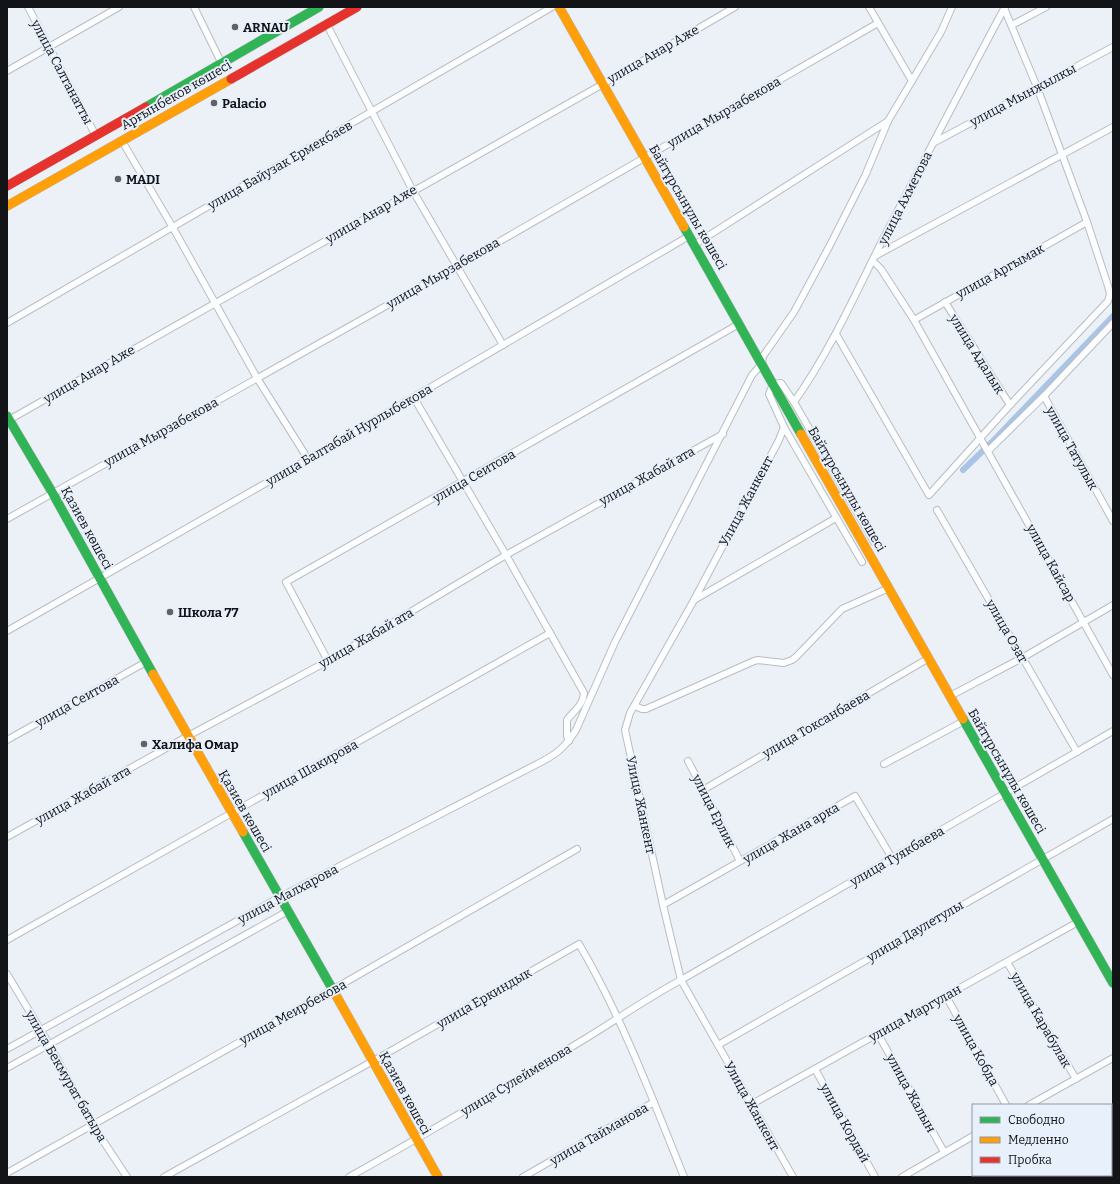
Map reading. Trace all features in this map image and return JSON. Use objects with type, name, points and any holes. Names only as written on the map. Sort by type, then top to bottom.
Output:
[{"type":"main road","name":"Арғынбеков көшесі","points":[[7,186],[319,7]]},
{"type":"main road","name":"Арғынбеков көшесі","points":[[7,206],[357,7]]},
{"type":"main road","name":"Байтұрсынұлы көшесі","points":[[559,7],[1113,983]]},
{"type":"main road","name":"Қазиев көшесі","points":[[8,419],[52,492],[146,662],[438,1177]]},
{"type":"street","name":"улица Салтанатты","points":[[28,7],[96,136]]},
{"type":"street","points":[[7,71],[118,7]]},
{"type":"street","points":[[194,7],[221,62]]},
{"type":"street","name":"улица Байузак Ермекбаев","points":[[7,323],[552,7]]},
{"type":"street","name":"улица Анар Аже","points":[[8,419],[603,84],[735,7]]},
{"type":"street","points":[[869,7],[912,81]]},
{"type":"street","name":"улица Малхарова","points":[[7,1050],[280,898],[558,753],[569,741],[576,730],[615,642],[752,375],[762,364],[766,352],[794,312],[865,176],[888,122],[941,32],[952,7]]},
{"type":"street","points":[[1012,25],[1046,7]]},
{"type":"street","points":[[836,334],[929,495],[1010,405],[1108,301],[1110,294],[1108,286],[1087,222],[1037,87],[1004,8]]},
{"type":"street","name":"улица Ахметова","points":[[794,402],[836,334],[933,143],[1004,8]]},
{"type":"street","name":"улица Мырзабекова","points":[[7,519],[52,492],[457,266],[878,23]]},
{"type":"street","points":[[327,25],[413,191],[503,345]]},
{"type":"street","name":"улица Мынжылкы","points":[[933,143],[1113,47]]},
{"type":"street","points":[[694,246],[888,122]]},
{"type":"street","points":[[981,439],[914,320],[874,258],[1113,127]]},
{"type":"street","points":[[122,141],[172,226],[257,378],[308,460]]},
{"type":"street","name":"улица Аргымак","points":[[914,320],[1087,222]]},
{"type":"street","name":"улица Балтабай Нурлыбекова","points":[[7,631],[308,460],[689,236]]},
{"type":"street","name":"улица Адалык","points":[[945,302],[1010,405]]},
{"type":"street","points":[[988,451],[1044,396],[1113,323]]},
{"type":"street","name":"улица Сеитова","points":[[328,661],[286,582],[739,324]]},
{"type":"street","points":[[862,562],[784,428],[768,394],[773,384],[780,383],[794,402],[874,542]]},
{"type":"street","name":"улица Татулык","points":[[1044,396],[1113,521]]},
{"type":"street","points":[[414,398],[506,555],[584,693],[581,705],[567,720],[569,741]]},
{"type":"street","name":"Улица Жанкент","points":[[784,428],[694,600],[635,706],[627,722],[625,730],[681,980],[792,1177]]},
{"type":"street","name":"улица Жабай ата","points":[[7,837],[188,736],[328,661],[506,555],[723,434]]},
{"type":"street","name":"улица Кайсар","points":[[981,439],[1113,675]]},
{"type":"street","name":"улица Озат","points":[[937,510],[1077,752]]},
{"type":"street","points":[[694,600],[836,518]]},
{"type":"street","points":[[635,706],[646,709],[754,661],[788,662],[796,657],[842,609],[889,588]]},
{"type":"street","points":[[950,696],[1022,658],[1113,605]]},
{"type":"street","name":"улица Шакирова","points":[[7,940],[550,633]]},
{"type":"street","name":"улица Токсанбаева","points":[[703,790],[929,658]]},
{"type":"street","name":"улица Сеитова","points":[[7,740],[146,662]]},
{"type":"street","points":[[884,764],[964,721]]},
{"type":"street","name":"улица Туякбаева","points":[[681,980],[1113,731]]},
{"type":"street","name":"улица Ерлик","points":[[688,761],[740,861]]},
{"type":"street","name":"улица Жана арка","points":[[663,905],[855,796],[892,858]]},
{"type":"street","name":"улица Даулетулы","points":[[718,1045],[1042,858],[1113,819]]},
{"type":"street","name":"улица Меирбекова","points":[[7,1172],[332,990],[577,849]]},
{"type":"street","name":"улица Малхарова","points":[[7,1068],[288,911]]},
{"type":"street","name":"улица Маргулан","points":[[752,1104],[1078,922]]},
{"type":"street","name":"улица Еркиндык","points":[[164,1177],[579,944],[595,970],[618,1019],[654,1102],[684,1177]]},
{"type":"street","name":"улица Карабулак","points":[[1007,962],[1076,1079]]},
{"type":"street","name":"улица Бекмурат батыра","points":[[7,974],[49,1044],[92,1124],[127,1177]]},
{"type":"street","name":"улица Сулейменова","points":[[349,1177],[417,1140],[618,1019],[657,993],[681,980]]},
{"type":"street","name":"улица Кобда","points":[[946,996],[1005,1104]]},
{"type":"street","name":"улица Жалын","points":[[878,1034],[944,1152]]},
{"type":"street","points":[[1031,1104],[1113,1058]]},
{"type":"street","name":"улица Кордай","points":[[815,1069],[875,1177]]},
{"type":"street","name":"улица Тайманова","points":[[523,1177],[654,1102]]},
{"type":"street","points":[[902,1177],[972,1137]]},
{"type":"waterway","points":[[963,470],[992,442],[1113,316]]},
{"type":"traffic: fast","points":[[146,107],[319,7]]},
{"type":"traffic: fast","points":[[684,227],[801,434]]},
{"type":"traffic: fast","points":[[7,416],[52,492],[153,674]]},
{"type":"traffic: fast","points":[[963,719],[1113,983]]},
{"type":"traffic: fast","points":[[243,832],[333,990]]},
{"type":"traffic: slow","points":[[559,7],[684,227]]},
{"type":"traffic: slow","points":[[7,206],[231,79]]},
{"type":"traffic: slow","points":[[801,434],[963,719]]},
{"type":"traffic: slow","points":[[153,674],[243,832]]},
{"type":"traffic: slow","points":[[333,990],[438,1177]]},
{"type":"traffic: jam","points":[[231,79],[357,7]]},
{"type":"traffic: jam","points":[[7,186],[146,107]]},
{"type":"place","name":"ARNAU","points":[[235,27]]},
{"type":"place","name":"Palacio","points":[[214,103]]},
{"type":"place","name":"MADI","points":[[118,179]]},
{"type":"place","name":"Школа 77","points":[[170,612]]},
{"type":"place","name":"Халифа Омар","points":[[144,744]]}]
